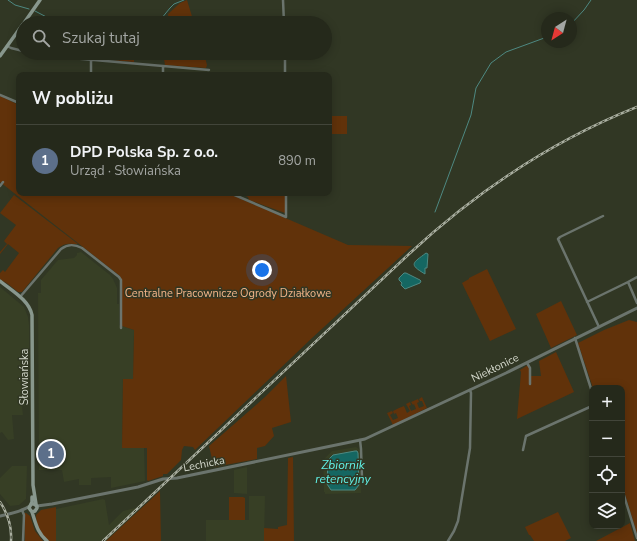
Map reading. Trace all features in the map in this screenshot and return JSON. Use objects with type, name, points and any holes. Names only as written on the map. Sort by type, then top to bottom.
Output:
[{"type":"main road","points":[[28,16],[40,0]]},
{"type":"main road","points":[[0,56],[16,33]]},
{"type":"main road","name":"Słowiańska","points":[[0,281],[20,297],[29,307],[32,315],[33,508],[36,526],[40,534],[47,541]]},
{"type":"street","points":[[282,0],[283,16]]},
{"type":"street","points":[[7,46],[16,49]]},
{"type":"street","points":[[90,60],[91,72]]},
{"type":"street","points":[[100,60],[209,70]]},
{"type":"street","points":[[285,60],[286,72]]},
{"type":"street","points":[[163,66],[163,72]]},
{"type":"street","points":[[0,95],[16,102]]},
{"type":"street","points":[[0,186],[3,182]]},
{"type":"street","points":[[237,196],[286,217],[286,196]]},
{"type":"street","points":[[599,327],[558,239],[602,216]]},
{"type":"street","points":[[20,297],[61,249],[69,245],[78,246],[121,280],[121,328]]},
{"type":"street","points":[[587,302],[637,277]]},
{"type":"street","points":[[628,282],[637,303]]},
{"type":"street","name":"Niekłonice","points":[[360,440],[527,363],[637,308]]},
{"type":"street","points":[[575,338],[590,385]]},
{"type":"street","points":[[527,363],[530,368],[530,384]]},
{"type":"street","points":[[448,541],[458,521],[470,448],[470,390]]},
{"type":"street","points":[[523,450],[526,436],[589,407]]},
{"type":"street","points":[[360,440],[362,478]]},
{"type":"street","name":"Lechicka","points":[[0,516],[138,487],[164,479],[177,478],[360,440]]},
{"type":"street","points":[[623,493],[637,538]]},
{"type":"street","points":[[22,511],[24,515],[23,541]]},
{"type":"shaded area","points":[[81,252],[113,279],[117,288],[119,325],[134,330],[133,379],[123,379],[122,448],[144,448],[145,481],[111,488],[111,477],[91,478],[91,485],[79,485],[79,479],[64,482],[62,470],[39,470],[38,293],[41,293],[41,280],[58,260],[74,258],[77,253]]},
{"type":"shaded area","points":[[0,287],[24,307],[29,325],[29,399],[25,399],[25,406],[22,406],[23,415],[12,415],[14,439],[8,440],[2,432],[0,433]]},
{"type":"shaded area","name":"Zbiornik retencyjny","points":[[356,447],[360,450],[361,493],[325,494],[323,460],[332,451]]},
{"type":"shaded area","points":[[12,466],[27,466],[26,499],[19,505],[10,506],[0,494],[0,478]]},
{"type":"shaded area","points":[[247,467],[247,494],[234,493],[234,470]]},
{"type":"shaded area","points":[[249,496],[265,496],[264,541],[206,541],[206,520],[249,520]]},
{"type":"shaded area","points":[[103,499],[105,500],[109,525],[123,511],[135,508],[137,511],[106,541],[56,541],[56,509]]},
{"type":"green space","points":[[187,0],[192,16],[168,16],[168,14],[180,3]]},
{"type":"green space","points":[[113,60],[134,60],[134,62]]},
{"type":"green space","points":[[164,60],[206,60],[207,65],[206,68],[165,65]]},
{"type":"green space","name":"Centralne Pracownicze Ogrody Działkowe","points":[[0,96],[16,104],[16,195],[0,182]]},
{"type":"green space","points":[[332,116],[347,116],[347,134],[332,134]]},
{"type":"green space","points":[[14,195],[78,244],[66,244],[58,248],[22,292],[18,292],[0,279],[0,273],[3,270],[5,272],[19,253],[8,244],[0,254],[7,244],[4,241],[16,225],[0,213]]},
{"type":"green space","name":"Centralne Pracownicze Ogrody Działkowe","points":[[18,196],[234,196],[348,245],[412,246],[312,338],[195,450],[193,447],[184,446],[181,460],[167,474],[163,474],[163,476],[148,481],[147,448],[122,448],[123,379],[133,379],[134,330],[122,326],[120,276]]},
{"type":"green space","points":[[246,196],[285,196],[285,213],[249,200]]},
{"type":"green space","points":[[487,269],[516,329],[490,341],[462,283]]},
{"type":"green space","points":[[561,301],[577,335],[551,348],[536,314]]},
{"type":"green space","points":[[629,320],[637,322],[637,534],[625,494],[625,385],[592,385],[578,343]]},
{"type":"green space","points":[[556,352],[574,392],[517,419],[520,370],[528,365],[530,380],[531,376],[541,376],[539,361]]},
{"type":"green space","points":[[286,376],[291,422],[272,428],[274,436],[265,446],[257,448],[257,459],[214,467],[209,446],[265,397]]},
{"type":"green space","points":[[422,397],[427,408],[393,425],[387,413],[392,411],[393,413],[390,415],[393,420],[398,418],[396,413],[394,414],[393,411],[404,406],[407,413],[410,411],[406,404],[410,402],[411,405],[409,406],[411,411],[416,409],[414,404],[413,405],[411,402],[418,399],[419,402],[417,403],[419,408],[424,406],[422,401],[419,399]]},
{"type":"green space","points":[[293,457],[294,541],[264,541],[264,528],[278,529],[278,527],[287,525],[288,458]]},
{"type":"green space","points":[[160,491],[161,541],[106,541]]},
{"type":"green space","points":[[229,497],[245,498],[245,520],[229,520]]},
{"type":"green space","points":[[56,507],[56,541],[49,541],[40,530],[36,515],[41,510]]},
{"type":"green space","points":[[558,512],[571,538],[565,541],[534,541],[525,527]]},
{"type":"green space","points":[[24,513],[30,516],[35,531],[43,541],[25,541]]},
{"type":"green space","points":[[630,523],[635,541],[596,541],[619,529],[625,529],[625,526]]},
{"type":"water","points":[[426,253],[428,254],[425,274],[416,268],[414,264],[415,261]]},
{"type":"water","points":[[404,273],[420,280],[420,283],[405,289],[399,280]]},
{"type":"water","name":"Zbiornik retencyjny","points":[[355,451],[358,453],[359,485],[355,490],[331,490],[327,484],[328,460],[333,455]]},
{"type":"waterway","points":[[8,0],[15,5],[29,9]]},
{"type":"waterway","points":[[163,16],[174,4],[184,0]]},
{"type":"waterway","points":[[577,18],[591,0]]},
{"type":"waterway","points":[[35,11],[45,16]]},
{"type":"waterway","points":[[435,212],[471,115],[476,88],[491,63],[506,52],[541,39]]},
{"type":"railway","points":[[103,541],[435,231],[488,189],[545,152],[637,107]]},
{"type":"railway","points":[[0,502],[9,521],[11,541]]},
{"type":"place","name":"DPD Polska Sp. z o.o.","points":[[51,454]]}]
